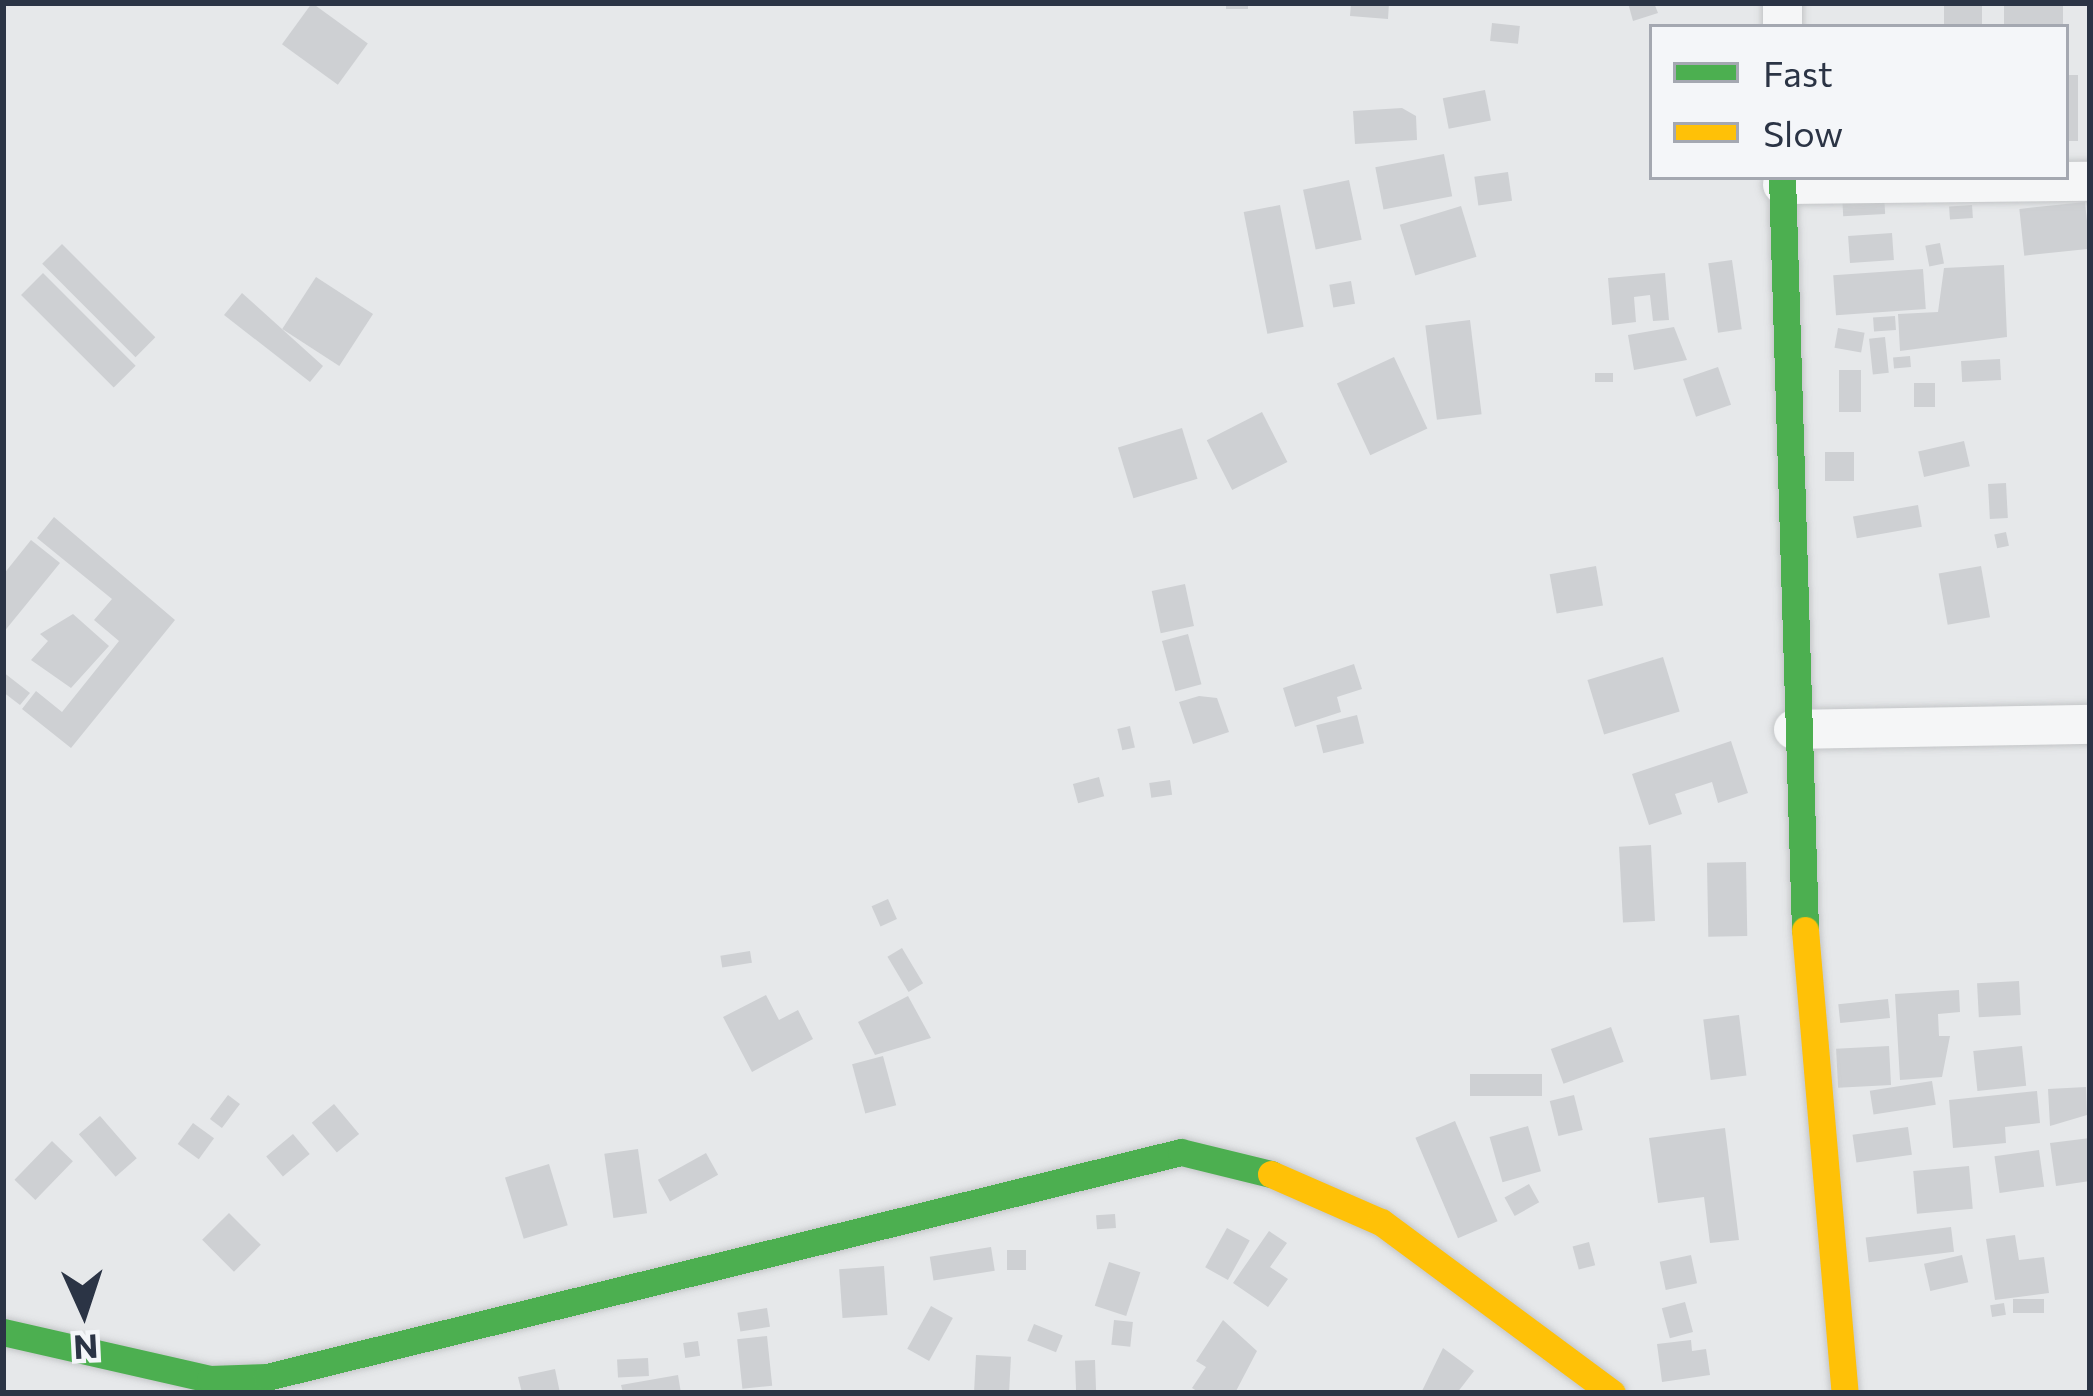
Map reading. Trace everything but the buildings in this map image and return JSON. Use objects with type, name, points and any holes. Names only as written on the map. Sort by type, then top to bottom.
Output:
[{"type":"street","points":[[1845,1393],[1823,1228],[1793,729],[1782,180],[2090,181]]},
{"type":"street","points":[[1793,729],[2090,724]]},
{"type":"street","points":[[3,1332],[210,1379],[267,1377],[1181,1152],[1236,1158],[1381,1222],[1612,1393]]},
{"type":"traffic: fast","points":[[1782,180],[1805,930]]},
{"type":"traffic: fast","points":[[3,1332],[210,1379],[267,1377],[1181,1152],[1271,1174]]},
{"type":"traffic: slow","points":[[1805,930],[1845,1393]]},
{"type":"traffic: slow","points":[[1271,1174],[1381,1222],[1612,1393]]}]
